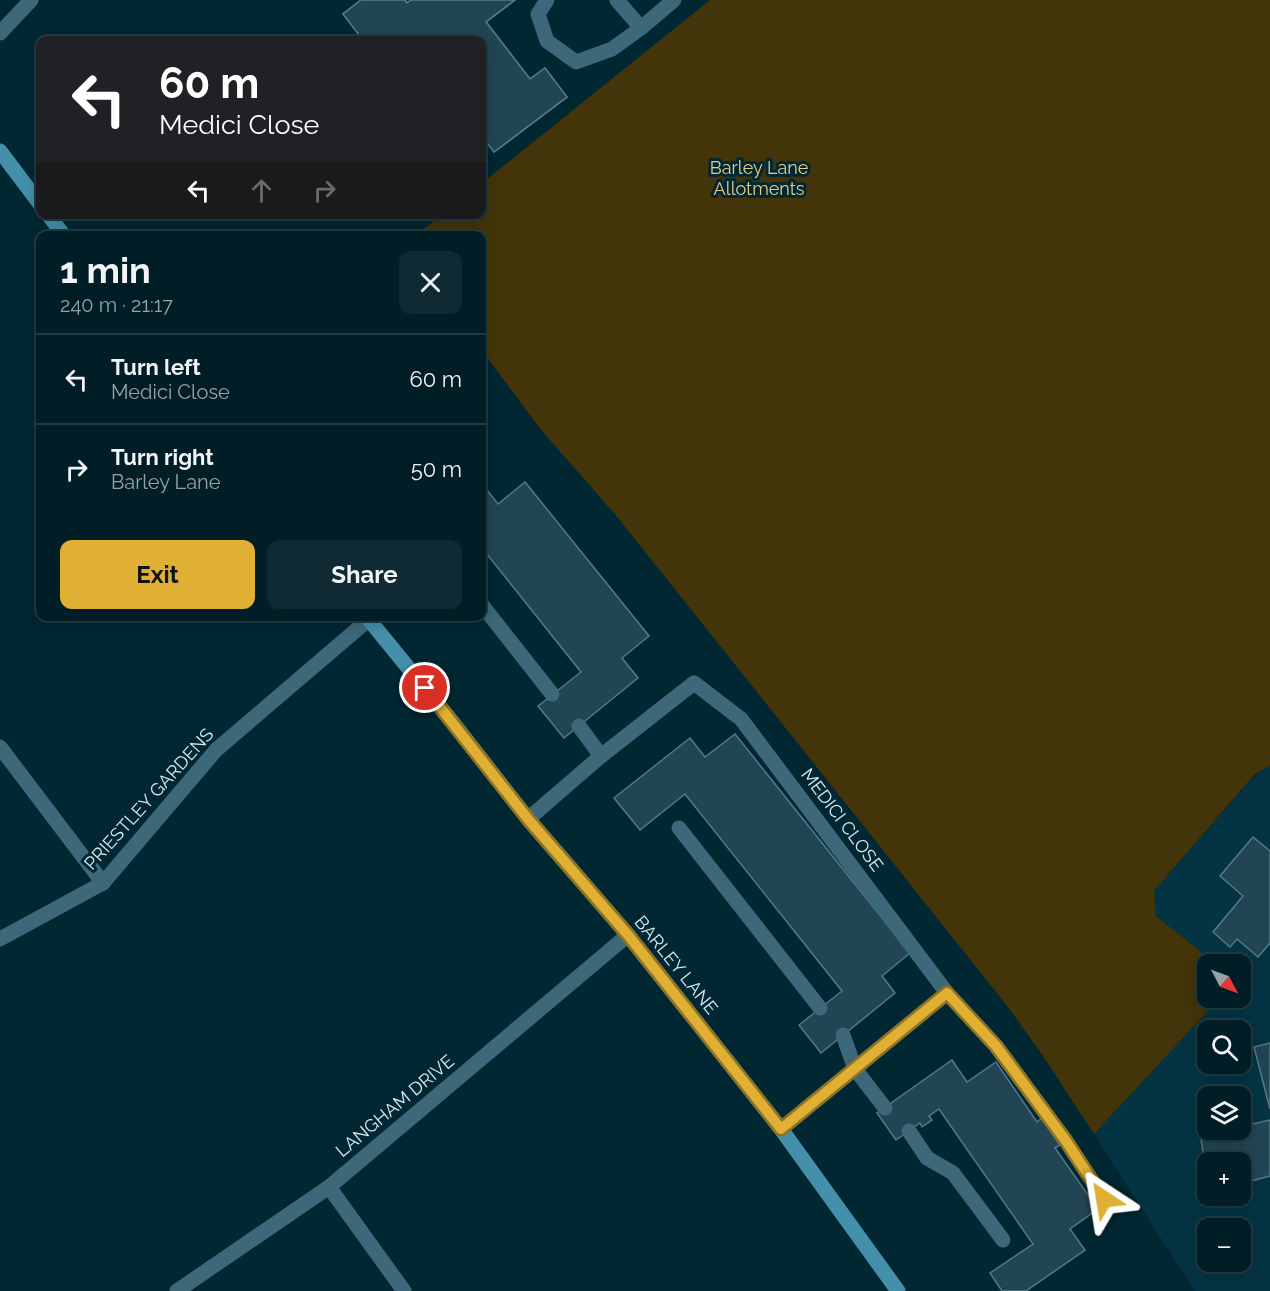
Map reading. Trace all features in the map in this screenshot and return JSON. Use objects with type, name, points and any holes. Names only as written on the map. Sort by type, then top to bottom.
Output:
[{"type":"main road","points":[[0,151],[36,199]]},
{"type":"main road","name":"BARLEY LANE","points":[[369,621],[528,819],[628,935],[781,1129],[898,1291]]},
{"type":"street","points":[[0,33],[30,0]]},
{"type":"street","points":[[547,0],[538,14],[547,41],[576,62],[612,49],[674,0]]},
{"type":"street","points":[[617,0],[641,28]]},
{"type":"street","points":[[486,610],[552,693]]},
{"type":"street","name":"PRIESTLEY GARDENS","points":[[0,939],[103,883],[216,750],[364,621]]},
{"type":"street","name":"MEDICI CLOSE","points":[[528,819],[601,756],[694,683],[741,719],[947,993]]},
{"type":"street","points":[[579,726],[601,756]]},
{"type":"street","points":[[0,747],[103,883]]},
{"type":"street","points":[[679,828],[820,1008]]},
{"type":"street","name":"LANGHAM DRIVE","points":[[182,1290],[329,1187],[628,935]]},
{"type":"street","points":[[781,1129],[947,993],[996,1046],[1066,1141],[1104,1199]]},
{"type":"street","points":[[843,1035],[855,1069],[885,1108]]},
{"type":"street","points":[[909,1131],[927,1158],[953,1173],[1003,1240]]},
{"type":"street","points":[[329,1187],[404,1291]]},
{"type":"shaded area","points":[[1270,765],[1270,1291],[1195,1291],[1094,1134],[1197,1023],[1197,1074],[1251,1074],[1251,1020],[1200,1020],[1211,1008],[1251,1008],[1251,954],[1204,954],[1156,916],[1154,891],[1256,774]]},
{"type":"green space","name":"Barley Lane Allotments","points":[[710,0],[1270,0],[1270,765],[1255,774],[1154,891],[1156,916],[1204,954],[1197,954],[1197,1008],[1211,1008],[1197,1020],[1197,1023],[1094,1134],[1008,1007],[614,513],[542,431],[486,356],[486,231],[421,231],[437,219],[486,219],[486,180]]},
{"type":"building","points":[[361,0],[405,0],[407,3],[411,0],[515,0],[486,22],[530,79],[545,68],[567,97],[494,152],[486,141],[486,36],[360,36],[343,14]]},
{"type":"building","points":[[361,0],[405,0],[407,3],[411,0],[515,0],[486,22],[530,79],[545,68],[567,97],[494,152],[486,141],[486,36],[360,36],[343,14]]},
{"type":"building","points":[[525,482],[649,636],[622,658],[638,678],[564,738],[538,706],[581,672],[486,553],[486,489],[498,504]]},
{"type":"building","points":[[735,734],[910,953],[882,976],[895,993],[821,1053],[799,1025],[842,991],[685,794],[640,830],[614,798],[690,738],[705,757]]},
{"type":"building","points":[[1253,837],[1270,851],[1270,943],[1258,957],[1237,939],[1230,947],[1213,932],[1243,896],[1220,876]]},
{"type":"building","points":[[1270,1043],[1270,1109],[1254,1047]]},
{"type":"building","points":[[952,1060],[967,1082],[996,1062],[1037,1122],[1042,1118],[1060,1145],[1055,1148],[1098,1209],[1070,1229],[1085,1250],[1026,1291],[1002,1291],[990,1273],[1033,1244],[939,1109],[929,1116],[932,1120],[922,1127],[920,1123],[896,1140],[877,1113]]},
{"type":"building","points":[[1270,1120],[1270,1176],[1251,1181],[1251,1152],[1203,1152],[1201,1140],[1251,1140],[1251,1124]]},
{"type":"route","points":[[425,688],[528,819],[628,935],[781,1129],[947,993],[996,1046],[1066,1141],[1104,1199]]}]
